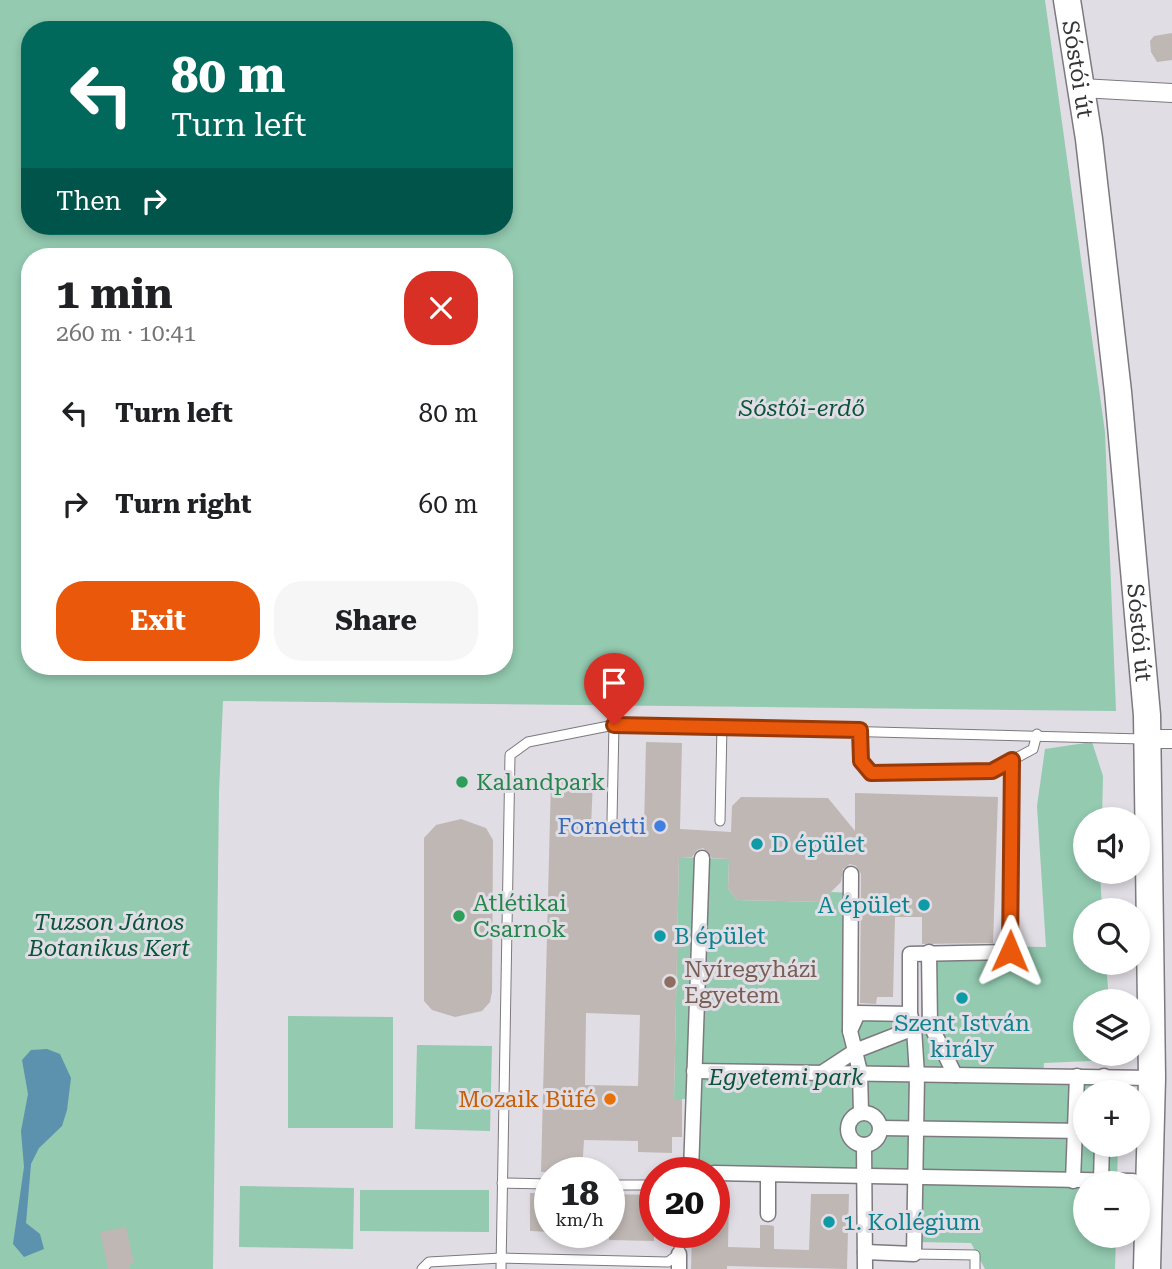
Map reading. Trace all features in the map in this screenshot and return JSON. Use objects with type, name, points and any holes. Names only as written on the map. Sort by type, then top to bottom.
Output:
[{"type":"main road","name":"Sóstói út","points":[[1067,0],[1081,88],[1160,739],[1150,1092]]},
{"type":"main road","name":"Sóstói út","points":[[1145,1157],[1147,1269]]},
{"type":"street","points":[[1081,88],[1172,93]]},
{"type":"street","points":[[691,1157],[702,858]]},
{"type":"street","points":[[851,874],[850,1031],[860,1072],[861,1113]]},
{"type":"street","points":[[865,1252],[914,1254],[917,1075],[910,954],[1010,951]]},
{"type":"street","points":[[929,952],[930,1021],[955,1075]]},
{"type":"street","points":[[850,1031],[858,1013],[930,1021]]},
{"type":"street","points":[[823,1072],[855,1051],[912,1021]]},
{"type":"street","points":[[694,1071],[1152,1078]]},
{"type":"street","points":[[1077,1076],[1077,1080]]},
{"type":"street","points":[[861,1113],[876,1118],[881,1128],[878,1138],[864,1146],[854,1142],[848,1133],[852,1118],[861,1113]]},
{"type":"street","points":[[881,1128],[1073,1131]]},
{"type":"street","points":[[864,1146],[865,1269]]},
{"type":"street","points":[[730,1174],[1073,1181]]},
{"type":"street","points":[[768,1175],[768,1214]]},
{"type":"lane","points":[[501,1269],[510,755],[528,742],[614,725],[1160,739]]},
{"type":"lane","points":[[612,820],[614,725]]},
{"type":"lane","points":[[720,821],[722,726]]},
{"type":"lane","points":[[860,730],[861,761],[871,773],[992,771],[1033,748],[1037,734]]},
{"type":"lane","points":[[1010,951],[1012,760]]},
{"type":"lane","points":[[502,1183],[534,1184]]},
{"type":"lane","points":[[914,1254],[975,1255],[975,1269]]},
{"type":"lane","points":[[422,1269],[429,1262],[501,1258],[679,1261]]},
{"type":"green space","name":"Sóstói-erdő","points":[[0,0],[1045,0],[1105,432],[1116,711],[223,701],[219,793],[213,1269],[0,1269]]},
{"type":"green space","name":"Egyetemi park","points":[[1092,742],[1103,776],[1102,807],[1073,807],[1073,884],[1101,884],[1101,898],[1073,898],[1073,975],[1107,975],[1108,989],[1073,989],[1073,1062],[1044,1063],[1043,1076],[1120,1077],[1120,1080],[1073,1080],[1073,1157],[1118,1157],[1117,1171],[1073,1171],[1073,1248],[1116,1248],[1115,1269],[985,1269],[971,1243],[916,1242],[916,1176],[730,1170],[730,1157],[694,1157],[693,1099],[674,1099],[679,857],[729,859],[728,889],[737,900],[821,902],[831,892],[853,893],[851,1008],[892,1019],[893,1037],[921,1035],[922,945],[1046,947],[1037,806],[1045,749]]},
{"type":"green space","points":[[288,1016],[393,1017],[393,1128],[288,1128]]},
{"type":"green space","points":[[417,1045],[492,1046],[490,1131],[415,1129]]},
{"type":"green space","points":[[240,1186],[354,1188],[353,1249],[239,1247]]},
{"type":"green space","points":[[360,1190],[489,1190],[489,1232],[360,1231]]},
{"type":"water","points":[[47,1049],[60,1054],[71,1078],[62,1126],[39,1148],[31,1164],[26,1223],[40,1234],[44,1249],[24,1257],[13,1244],[24,1167],[21,1131],[28,1094],[22,1060],[31,1050]]},
{"type":"building","points":[[1172,33],[1172,60],[1157,62],[1151,52],[1150,41],[1154,36]]},
{"type":"building","points":[[646,742],[682,743],[680,829],[731,832],[732,806],[741,797],[828,798],[855,831],[855,793],[998,797],[993,943],[922,944],[922,917],[895,917],[893,997],[877,997],[876,1004],[860,1003],[861,874],[856,866],[850,864],[843,869],[841,882],[821,902],[737,900],[728,889],[729,859],[712,858],[703,848],[697,850],[692,857],[679,857],[674,1099],[682,1099],[682,1137],[672,1137],[672,1153],[638,1152],[638,1141],[584,1140],[583,1157],[541,1157],[551,779],[593,780],[591,827],[644,829]],"holes":[[[586,1013],[640,1015],[638,1086],[585,1085]]]},
{"type":"building","name":"Atlétikai Csarnok","points":[[461,819],[486,828],[493,840],[492,992],[490,1002],[482,1011],[455,1017],[432,1010],[424,1001],[424,838],[436,825]]},
{"type":"building","points":[[530,1193],[534,1193],[534,1231],[530,1231]]},
{"type":"building","points":[[625,1194],[639,1195],[639,1241],[625,1240]]},
{"type":"building","points":[[811,1194],[849,1194],[847,1269],[727,1266],[727,1269],[691,1269],[692,1248],[760,1248],[760,1225],[774,1226],[774,1249],[809,1250]]},
{"type":"building","points":[[126,1227],[134,1263],[129,1265],[130,1269],[108,1269],[100,1232]]},
{"type":"place","name":"Kalandpark","points":[[462,782]]},
{"type":"place","name":"Fornetti","points":[[660,826]]},
{"type":"place","name":"D épület","points":[[757,844]]},
{"type":"place","name":"A épület","points":[[924,905]]},
{"type":"place","name":"Atlétikai Csarnok","points":[[459,916]]},
{"type":"place","name":"B épület","points":[[660,936]]},
{"type":"place","name":"Nyíregyházi Egyetem","points":[[670,982]]},
{"type":"place","name":"Szent István király","points":[[962,998]]},
{"type":"place","name":"Mozaik Büfé","points":[[610,1099]]},
{"type":"place","name":"1. Kollégium","points":[[829,1222]]},
{"type":"route","points":[[614,725],[860,730],[861,761],[871,773],[992,771],[1012,760],[1010,951]]},
{"type":"park label","name":"Tuzson János Botanikus Kert","points":[[109,935]]}]
